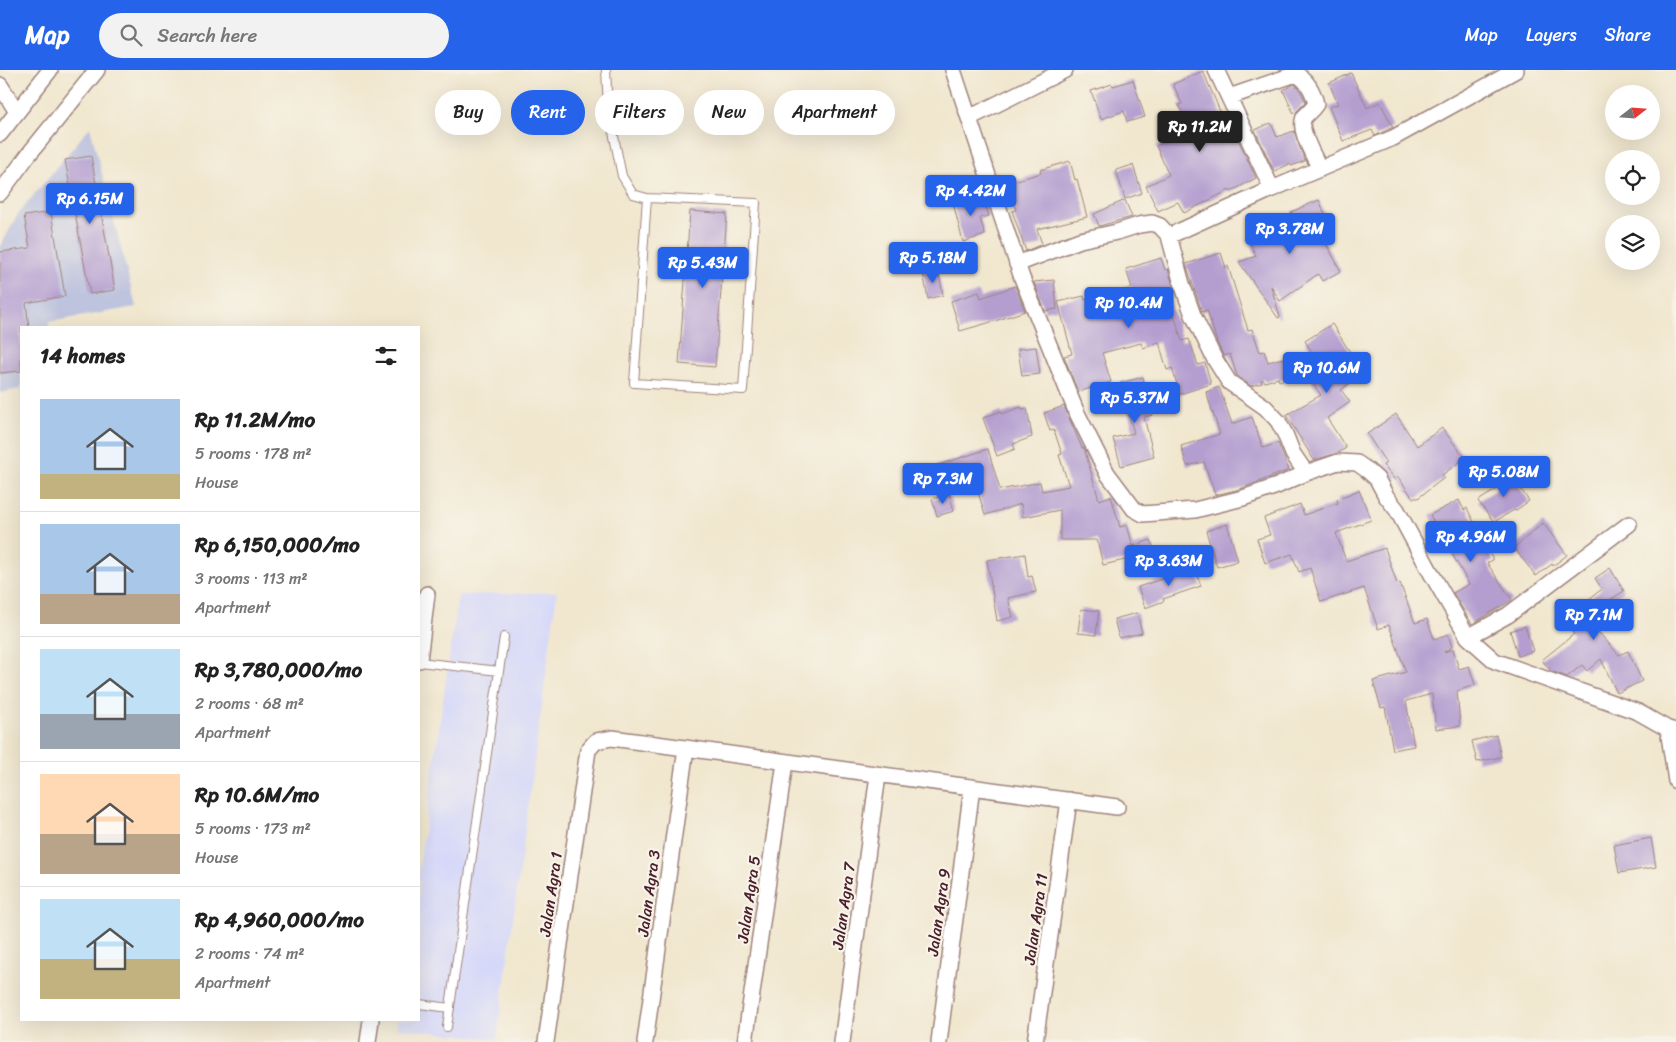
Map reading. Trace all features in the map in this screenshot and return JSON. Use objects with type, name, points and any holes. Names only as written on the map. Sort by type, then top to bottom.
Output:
[{"type":"street","points":[[0,134],[50,70]]},
{"type":"street","points":[[0,193],[97,70]]},
{"type":"street","points":[[953,70],[1017,264],[1076,411],[1107,473],[1134,509],[1143,514],[1196,510],[1225,503],[1277,486],[1338,462],[1357,463],[1377,479],[1386,496],[1398,510],[1431,573],[1468,637],[1495,661],[1504,666],[1522,670],[1638,712],[1672,730],[1676,781]]},
{"type":"street","points":[[969,118],[1065,70]]},
{"type":"street","points":[[1216,70],[1272,189]]},
{"type":"street","points":[[1169,236],[1272,189],[1393,138],[1516,70]]},
{"type":"street","points":[[1229,97],[1296,74],[1305,79],[1313,93],[1316,104],[1311,113],[1305,116],[1302,125],[1320,169]]},
{"type":"street","points":[[0,86],[17,112]]},
{"type":"street","points":[[1017,264],[1080,240],[1139,225],[1152,223],[1160,226],[1169,236],[1182,284],[1193,315],[1214,358],[1229,382],[1265,407],[1278,422],[1293,454],[1306,473]]},
{"type":"street","points":[[1468,637],[1508,615],[1629,524]]},
{"type":"street","points":[[420,654],[428,594]]},
{"type":"street","name":"Jalan Agra 1","points":[[546,1042],[588,750],[596,741],[612,738],[686,748]]},
{"type":"street","points":[[686,748],[1117,807]]},
{"type":"street","name":"Jalan Agra 3","points":[[646,1042],[686,748]]},
{"type":"street","name":"Jalan Agra 5","points":[[745,1042],[785,762]]},
{"type":"street","name":"Jalan Agra 7","points":[[842,1042],[878,774]]},
{"type":"street","name":"Jalan Agra 9","points":[[939,1042],[972,787]]},
{"type":"street","name":"Jalan Agra 11","points":[[1035,1042],[1069,800]]},
{"type":"street","points":[[368,1042],[371,1021]]},
{"type":"lane","points":[[606,70],[608,107],[622,176],[633,194],[647,198],[756,203],[743,390],[634,383],[647,198]]},
{"type":"lane","points":[[447,1027],[504,637]]},
{"type":"lane","points":[[420,661],[499,671]]},
{"type":"lane","points":[[420,1004],[450,1008]]},
{"type":"shaded area","points":[[90,127],[136,307],[49,322],[49,326],[20,326],[20,389],[0,393],[0,247],[18,214]]},
{"type":"shaded area","points":[[557,592],[497,1039],[396,1028],[397,1021],[420,1021],[420,860],[458,595]]},
{"type":"building","points":[[1203,71],[1230,135],[1235,133],[1256,178],[1184,213],[1178,202],[1158,211],[1146,186],[1169,175],[1156,146],[1189,132],[1179,105],[1182,104],[1173,84]]},
{"type":"building","points":[[1351,73],[1367,108],[1380,102],[1393,127],[1375,136],[1372,130],[1343,141],[1329,107],[1338,104],[1329,83]]},
{"type":"building","points":[[1133,80],[1145,117],[1127,122],[1124,111],[1101,119],[1091,91]]},
{"type":"building","points":[[1295,84],[1306,102],[1294,114],[1283,90]]},
{"type":"building","points":[[1271,123],[1277,137],[1294,131],[1305,161],[1291,166],[1290,164],[1274,171],[1255,130]]},
{"type":"building","points":[[91,156],[115,290],[90,294],[65,160]]},
{"type":"building","points":[[1070,161],[1087,217],[1037,229],[1042,244],[1026,251],[1012,211],[1016,210],[1008,183],[1041,173],[1040,170]]},
{"type":"building","points":[[1133,165],[1142,193],[1125,199],[1116,170]]},
{"type":"building","points":[[982,194],[989,216],[980,218],[985,235],[963,242],[953,203]]},
{"type":"building","points":[[1125,200],[1132,217],[1099,226],[1094,214]]},
{"type":"building","points":[[1319,200],[1328,221],[1316,225],[1341,271],[1322,281],[1318,274],[1280,301],[1271,286],[1280,317],[1278,318],[1239,262],[1256,256],[1248,238],[1294,219],[1291,212]]},
{"type":"building","points":[[690,211],[727,214],[715,367],[679,364]]},
{"type":"building","points":[[51,212],[65,296],[26,303],[29,326],[20,326],[20,371],[0,373],[0,252],[30,248],[24,216]]},
{"type":"building","points":[[1221,253],[1226,268],[1228,266],[1248,330],[1252,329],[1260,352],[1264,351],[1268,362],[1291,356],[1296,376],[1279,381],[1278,378],[1265,382],[1263,379],[1261,380],[1262,383],[1251,386],[1237,376],[1230,354],[1224,356],[1222,353],[1207,310],[1202,312],[1186,264]]},
{"type":"building","points":[[1161,258],[1165,270],[1168,269],[1175,292],[1168,294],[1182,341],[1189,339],[1198,365],[1205,363],[1211,384],[1180,394],[1172,368],[1167,370],[1159,342],[1143,348],[1141,343],[1102,353],[1111,382],[1078,392],[1064,356],[1072,354],[1058,302],[1084,296],[1085,300],[1132,288],[1126,269]]},
{"type":"building","points":[[938,269],[943,295],[928,299],[923,272]]},
{"type":"building","points":[[1054,280],[1057,309],[1045,311],[1034,282]]},
{"type":"building","points":[[1015,286],[1025,311],[960,331],[951,301],[979,292],[981,298]]},
{"type":"building","points":[[1332,324],[1352,355],[1355,352],[1368,369],[1341,390],[1350,402],[1327,418],[1346,448],[1338,453],[1314,460],[1286,415],[1321,395],[1311,381],[1324,371],[1305,341]]},
{"type":"building","points":[[1036,347],[1040,374],[1022,376],[1018,349]]},
{"type":"building","points":[[1143,377],[1153,415],[1144,417],[1154,457],[1121,466],[1113,438],[1134,433],[1120,383]]},
{"type":"building","points":[[1219,387],[1232,424],[1252,417],[1263,448],[1278,443],[1289,470],[1240,489],[1215,495],[1204,462],[1187,466],[1181,446],[1220,434],[1206,392]]},
{"type":"building","points":[[1064,406],[1082,448],[1084,448],[1099,500],[1111,496],[1120,527],[1127,525],[1133,546],[1151,540],[1155,553],[1103,565],[1097,540],[1060,540],[1060,510],[1023,517],[1021,504],[985,515],[974,479],[942,489],[935,466],[988,449],[1000,490],[1040,482],[1042,491],[1069,486],[1059,455],[1062,454],[1054,430],[1050,431],[1044,413]]},
{"type":"building","points":[[1021,407],[1022,409],[1027,408],[1032,437],[1013,444],[1015,449],[997,456],[983,418],[1001,411],[1002,414]]},
{"type":"building","points":[[1396,414],[1417,446],[1442,428],[1465,458],[1442,475],[1444,478],[1418,498],[1413,498],[1398,477],[1395,480],[1383,465],[1386,463],[1367,434]]},
{"type":"building","points":[[1509,472],[1529,501],[1494,522],[1478,501],[1499,488],[1495,482]]},
{"type":"building","points":[[1359,490],[1371,520],[1336,533],[1346,561],[1385,548],[1397,584],[1400,583],[1415,623],[1427,619],[1434,639],[1448,634],[1452,647],[1444,652],[1453,649],[1459,669],[1469,666],[1475,685],[1457,691],[1460,726],[1436,729],[1432,694],[1406,701],[1414,746],[1393,750],[1385,707],[1381,708],[1373,681],[1406,672],[1389,625],[1378,629],[1364,588],[1321,602],[1310,568],[1299,572],[1292,554],[1265,563],[1257,539],[1270,535],[1264,518],[1300,504],[1304,515],[1338,503],[1337,499]]},
{"type":"building","points":[[949,494],[954,511],[937,516],[932,499]]},
{"type":"building","points":[[1459,500],[1464,510],[1467,508],[1493,560],[1487,563],[1512,600],[1472,624],[1453,593],[1469,584],[1430,515]]},
{"type":"building","points":[[1543,523],[1567,555],[1536,576],[1514,548]]},
{"type":"building","points":[[1227,524],[1238,561],[1217,567],[1206,531]]},
{"type":"building","points":[[1025,554],[1028,577],[1032,576],[1036,592],[1008,598],[1013,617],[997,621],[987,560]]},
{"type":"building","points":[[1195,568],[1201,586],[1163,599],[1164,601],[1145,608],[1138,587]]},
{"type":"building","points":[[1610,568],[1624,591],[1594,610],[1601,621],[1594,627],[1619,655],[1628,651],[1642,681],[1617,693],[1601,659],[1587,671],[1582,665],[1567,677],[1551,671],[1542,660],[1574,634],[1562,620],[1602,589],[1595,578]]},
{"type":"building","points":[[1081,609],[1099,611],[1096,635],[1078,633]]},
{"type":"building","points":[[1137,613],[1142,633],[1119,638],[1114,619]]},
{"type":"building","points":[[1525,626],[1533,651],[1518,656],[1510,631]]},
{"type":"building","points":[[1496,735],[1501,757],[1477,762],[1472,741]]},
{"type":"building","points":[[1651,838],[1656,867],[1619,873],[1614,845]]}]
